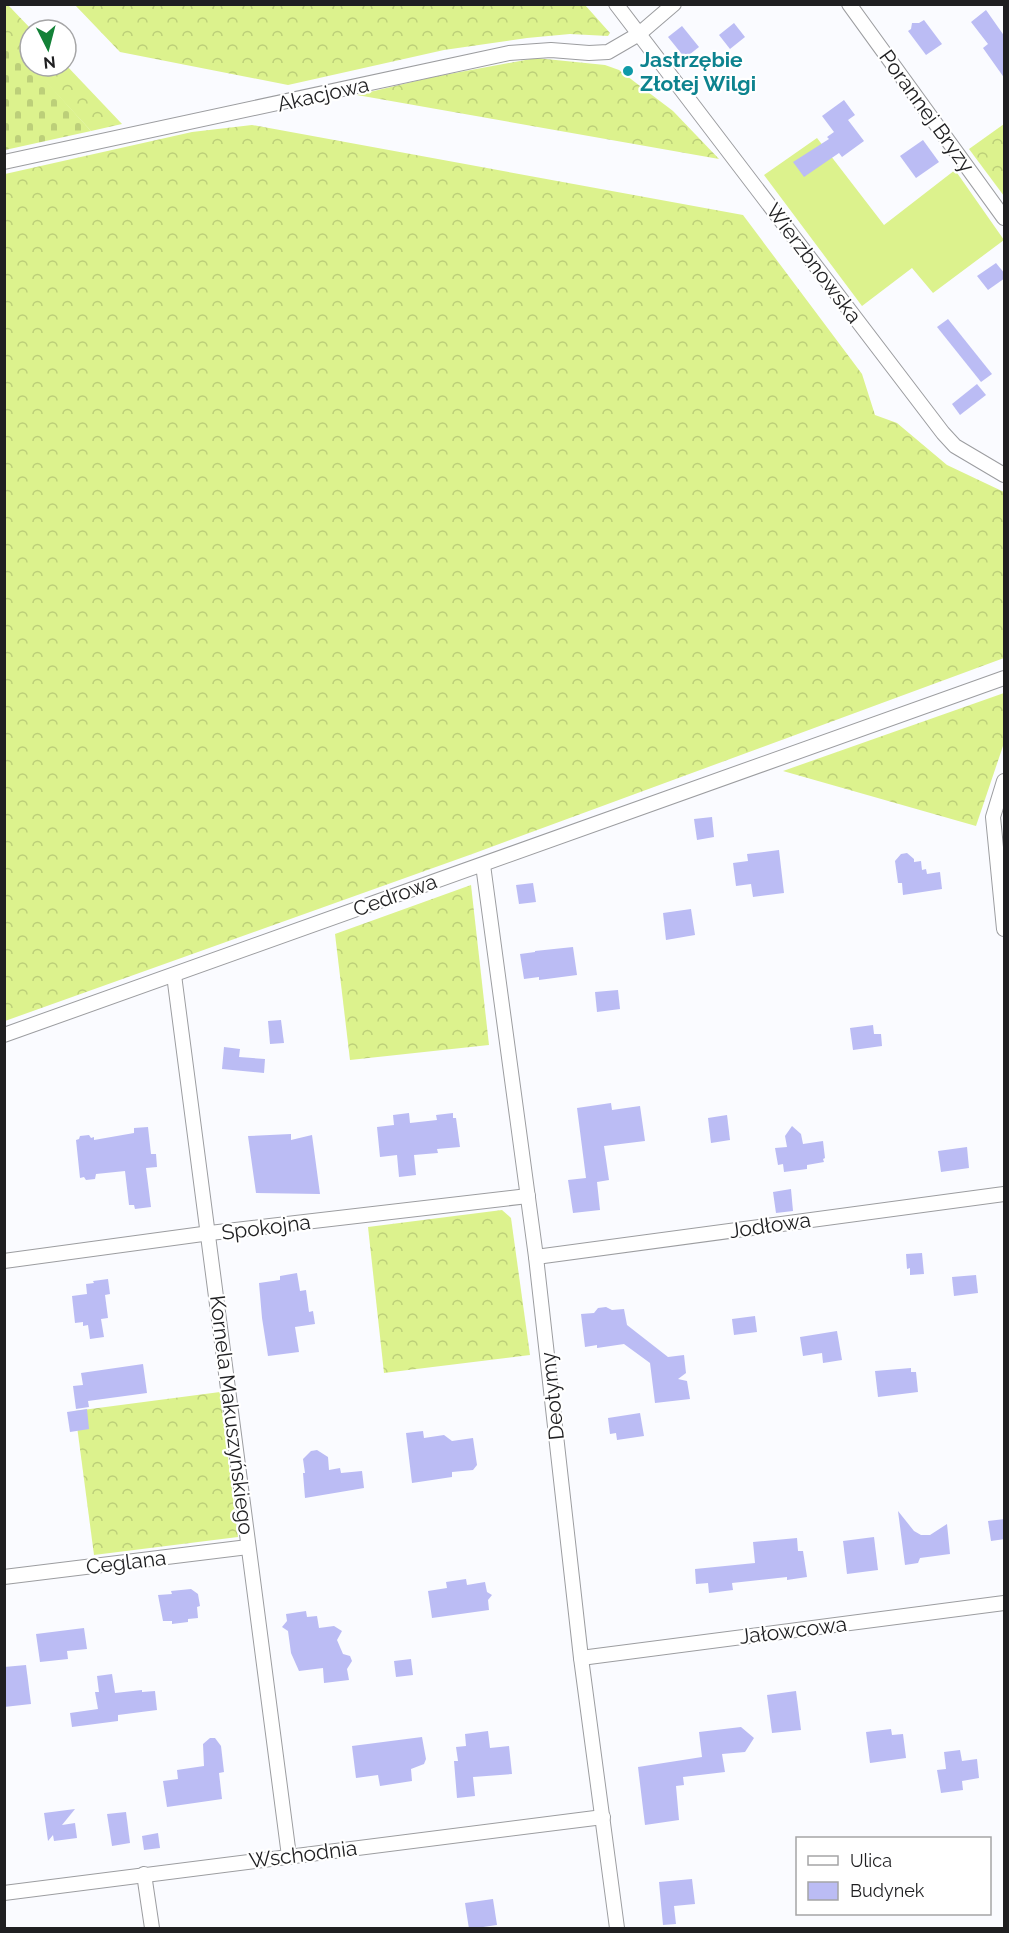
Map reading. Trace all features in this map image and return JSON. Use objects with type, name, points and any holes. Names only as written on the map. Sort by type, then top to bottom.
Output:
[{"type":"street","name":"Wierzbnowska","points":[[616,4],[943,433],[955,446],[1005,475]]},
{"type":"street","name":"Akacjowa","points":[[4,162],[509,53],[551,50],[589,54],[608,52],[639,34],[674,4]]},
{"type":"street","name":"Porannej Bryzy","points":[[849,4],[1005,218]]},
{"type":"street","name":"Cedrowa","points":[[4,1035],[1005,678]]},
{"type":"street","points":[[1005,781],[999,819],[1005,929]]},
{"type":"street","name":"Deotymy","points":[[483,865],[536,1257],[581,1658],[617,1929]]},
{"type":"street","name":"Kornela Makuszyńskiego","points":[[174,975],[210,1233],[248,1547],[289,1856]]},
{"type":"street","name":"Jodłowa","points":[[536,1257],[1005,1194]]},
{"type":"street","name":"Spokojna","points":[[4,1262],[210,1233],[528,1196]]},
{"type":"street","name":"Ceglana","points":[[4,1577],[248,1547]]},
{"type":"street","name":"Jałowcowa","points":[[581,1658],[1005,1603]]},
{"type":"street","name":"Wschodnia","points":[[4,1893],[603,1817]]},
{"type":"street","points":[[144,1874],[152,1929]]},
{"type":"green space","points":[[5,5],[8,5],[20,18],[18,18],[18,52],[5,37]]},
{"type":"green space","points":[[75,5],[585,5],[610,33],[608,36],[570,34],[527,38],[444,50],[288,85],[120,52]]},
{"type":"green space","points":[[5,36],[18,50],[18,78],[43,78],[91,131],[5,150]]},
{"type":"green space","points":[[536,58],[605,65],[619,70],[673,111],[719,159],[357,95],[433,77]]},
{"type":"green space","points":[[42,78],[78,78],[122,124],[91,131]]},
{"type":"green space","points":[[1004,124],[1004,196],[969,149]]},
{"type":"green space","points":[[252,125],[743,215],[862,374],[875,415],[897,423],[947,465],[1004,492],[1004,658],[475,853],[5,1021],[5,174],[192,132]]},
{"type":"green space","points":[[817,138],[884,225],[955,170],[1004,240],[933,293],[912,268],[862,306],[764,175]]},
{"type":"green space","points":[[1004,693],[1004,743],[976,826],[783,771]]},
{"type":"green space","points":[[471,885],[489,1045],[350,1060],[335,934]]},
{"type":"green space","points":[[502,1210],[511,1218],[530,1355],[384,1373],[368,1227]]},
{"type":"green space","points":[[220,1392],[238,1537],[94,1555],[75,1411]]},
{"type":"building","points":[[986,10],[1005,37],[1005,79],[983,48],[988,44],[971,22]]},
{"type":"building","points":[[924,20],[942,44],[926,55],[908,31],[912,23]]},
{"type":"building","points":[[734,23],[745,37],[730,49],[719,35]]},
{"type":"building","points":[[682,26],[699,47],[685,58],[668,37]]},
{"type":"building","points":[[844,100],[855,115],[848,120],[864,141],[842,157],[839,153],[804,177],[793,162],[829,139],[827,137],[834,132],[822,116]]},
{"type":"building","points":[[923,140],[939,162],[916,178],[900,156]]},
{"type":"building","points":[[996,263],[1005,274],[1005,278],[988,290],[977,276]]},
{"type":"building","points":[[948,319],[992,374],[981,382],[937,327]]},
{"type":"building","points":[[977,384],[986,395],[960,415],[952,404]]},
{"type":"building","points":[[712,817],[714,837],[697,840],[694,819]]},
{"type":"building","points":[[779,850],[784,893],[753,897],[751,884],[736,886],[733,863],[748,861],[747,854]]},
{"type":"building","points":[[907,853],[914,859],[914,862],[921,861],[922,870],[926,869],[927,874],[940,872],[942,889],[903,895],[902,883],[898,883],[895,861],[901,854]]},
{"type":"building","points":[[533,883],[536,902],[519,904],[516,885]]},
{"type":"building","points":[[691,909],[695,935],[666,940],[663,913]]},
{"type":"building","points":[[573,947],[577,975],[539,980],[539,977],[524,979],[520,954]]},
{"type":"building","points":[[618,990],[620,1009],[597,1012],[595,992]]},
{"type":"building","points":[[281,1020],[284,1043],[270,1044],[268,1021]]},
{"type":"building","points":[[873,1025],[874,1034],[881,1034],[882,1046],[853,1050],[850,1028]]},
{"type":"building","points":[[224,1047],[240,1049],[239,1057],[265,1059],[264,1073],[222,1069]]},
{"type":"building","points":[[611,1103],[612,1110],[640,1106],[645,1141],[604,1146],[609,1180],[597,1182],[600,1210],[573,1213],[568,1180],[586,1178],[577,1108]]},
{"type":"building","points":[[409,1113],[410,1123],[437,1120],[436,1115],[453,1113],[453,1118],[456,1118],[460,1147],[437,1149],[438,1153],[414,1155],[416,1175],[399,1177],[397,1155],[380,1157],[377,1127],[394,1125],[393,1115]]},
{"type":"building","points":[[727,1115],[730,1140],[711,1143],[708,1118]]},
{"type":"building","points":[[792,1126],[801,1134],[803,1144],[823,1141],[824,1162],[807,1165],[807,1169],[784,1172],[783,1164],[778,1165],[775,1148],[787,1147],[785,1136]]},
{"type":"building","points":[[148,1127],[151,1154],[156,1154],[157,1167],[146,1168],[151,1207],[135,1209],[134,1205],[129,1205],[125,1171],[96,1174],[95,1179],[80,1178],[76,1140],[80,1136],[89,1135],[91,1138],[94,1137],[94,1140],[134,1133],[134,1128]]},
{"type":"building","points":[[291,1134],[291,1140],[312,1135],[320,1194],[256,1193],[248,1136]]},
{"type":"building","points":[[967,1147],[969,1168],[941,1172],[938,1151]]},
{"type":"building","points":[[791,1189],[793,1211],[776,1213],[773,1192]]},
{"type":"building","points":[[922,1253],[924,1274],[910,1275],[910,1268],[907,1269],[906,1254]]},
{"type":"building","points":[[297,1273],[300,1291],[306,1290],[309,1312],[313,1311],[315,1324],[295,1327],[299,1352],[268,1356],[259,1283],[280,1280],[280,1276]]},
{"type":"building","points":[[976,1275],[978,1293],[954,1296],[952,1277]]},
{"type":"building","points":[[108,1279],[110,1294],[105,1295],[108,1318],[101,1319],[104,1337],[90,1339],[88,1325],[83,1326],[83,1322],[75,1323],[72,1296],[87,1294],[86,1284]]},
{"type":"building","points":[[606,1307],[612,1310],[624,1309],[627,1325],[668,1357],[684,1355],[686,1373],[678,1379],[687,1381],[690,1399],[655,1403],[650,1363],[624,1344],[597,1348],[597,1345],[585,1347],[581,1314],[594,1313],[598,1308]]},
{"type":"building","points":[[755,1316],[757,1332],[734,1335],[732,1319]]},
{"type":"building","points":[[837,1331],[842,1360],[823,1363],[822,1353],[803,1356],[800,1337]]},
{"type":"building","points":[[143,1364],[147,1393],[88,1401],[89,1407],[76,1409],[73,1386],[83,1385],[81,1373]]},
{"type":"building","points":[[911,1368],[911,1372],[916,1372],[918,1392],[878,1397],[875,1371]]},
{"type":"building","points":[[87,1409],[89,1429],[70,1432],[67,1412]]},
{"type":"building","points":[[640,1413],[644,1436],[617,1440],[616,1433],[610,1434],[608,1418]]},
{"type":"building","points":[[423,1431],[424,1438],[444,1435],[452,1441],[473,1438],[477,1465],[473,1470],[452,1472],[452,1477],[412,1483],[406,1433]]},
{"type":"building","points":[[317,1450],[328,1457],[329,1470],[340,1468],[341,1473],[362,1471],[364,1488],[305,1498],[303,1459],[311,1451]]},
{"type":"building","points":[[898,1511],[914,1531],[921,1535],[930,1535],[947,1524],[950,1554],[920,1558],[918,1563],[905,1565]]},
{"type":"building","points":[[1005,1519],[1005,1539],[991,1541],[988,1521]]},
{"type":"building","points":[[874,1537],[878,1570],[847,1574],[843,1541]]},
{"type":"building","points":[[797,1538],[798,1551],[803,1551],[807,1577],[732,1583],[733,1590],[709,1593],[708,1583],[696,1584],[695,1569],[755,1563],[753,1542]]},
{"type":"building","points":[[466,1579],[467,1585],[485,1582],[487,1592],[492,1595],[488,1600],[489,1610],[432,1618],[428,1591],[447,1588],[446,1582]]},
{"type":"building","points":[[191,1589],[198,1594],[200,1606],[197,1607],[198,1618],[172,1624],[172,1621],[163,1621],[158,1595]]},
{"type":"building","points":[[306,1611],[307,1617],[317,1616],[319,1628],[334,1626],[342,1631],[337,1640],[343,1654],[350,1656],[352,1661],[347,1669],[349,1680],[324,1683],[323,1668],[299,1671],[291,1653],[288,1631],[282,1627],[287,1621],[286,1614]]},
{"type":"building","points":[[84,1628],[87,1649],[67,1651],[68,1659],[40,1662],[36,1634]]},
{"type":"building","points":[[411,1659],[413,1675],[396,1677],[394,1661]]},
{"type":"building","points":[[26,1665],[31,1704],[4,1707],[4,1667]]},
{"type":"building","points":[[112,1674],[115,1693],[155,1691],[157,1710],[118,1715],[118,1721],[72,1727],[70,1713],[98,1709],[95,1692],[99,1692],[97,1676]]},
{"type":"building","points":[[796,1691],[801,1730],[772,1733],[767,1695]]},
{"type":"building","points":[[741,1727],[754,1738],[745,1752],[722,1754],[725,1772],[683,1777],[684,1785],[676,1786],[679,1820],[645,1825],[638,1767],[702,1757],[699,1732]]},
{"type":"building","points":[[891,1729],[892,1735],[903,1734],[906,1758],[870,1763],[866,1732]]},
{"type":"building","points":[[488,1731],[490,1748],[509,1746],[512,1774],[473,1777],[475,1796],[457,1798],[454,1761],[458,1761],[456,1747],[466,1746],[465,1734]]},
{"type":"building","points":[[422,1737],[426,1759],[424,1764],[411,1769],[412,1781],[380,1786],[378,1775],[356,1778],[352,1746]]},
{"type":"building","points":[[210,1738],[215,1738],[221,1746],[224,1772],[219,1773],[222,1799],[167,1807],[163,1781],[178,1779],[177,1770],[204,1766],[203,1744]]},
{"type":"building","points":[[960,1750],[962,1761],[977,1759],[979,1778],[962,1781],[963,1790],[941,1793],[937,1770],[946,1769],[944,1752]]},
{"type":"building","points":[[75,1809],[62,1825],[75,1823],[77,1838],[54,1841],[53,1835],[48,1841],[44,1813]]},
{"type":"building","points":[[126,1812],[130,1843],[112,1846],[107,1814]]},
{"type":"building","points":[[158,1833],[160,1848],[144,1850],[142,1836]]},
{"type":"building","points":[[692,1879],[695,1904],[674,1906],[676,1924],[663,1925],[659,1882]]},
{"type":"building","points":[[493,1899],[497,1925],[469,1929],[465,1903]]},
{"type":"place","name":"Jastrzębie Złotej Wilgi","points":[[628,71]]}]
